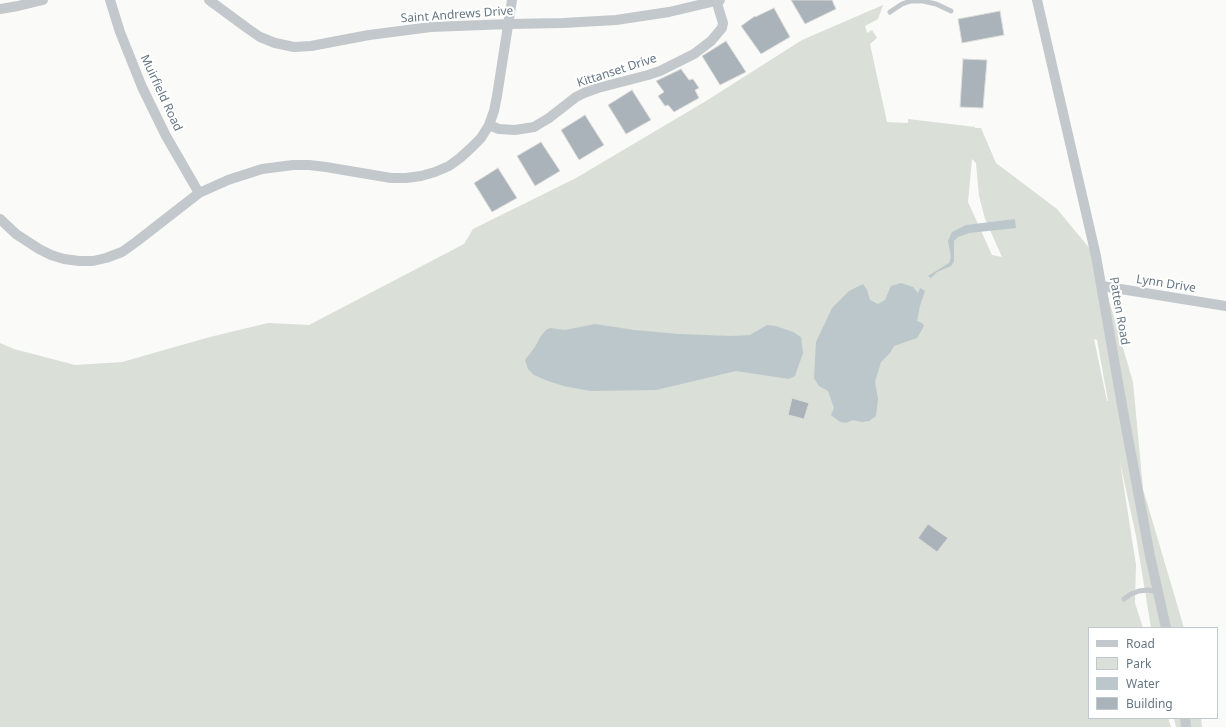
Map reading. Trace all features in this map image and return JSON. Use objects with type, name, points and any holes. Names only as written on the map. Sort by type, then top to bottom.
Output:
[{"type":"street","points":[[0,8],[18,6],[43,0]]},
{"type":"street","name":"Muirfield Road","points":[[110,0],[120,32],[142,87],[166,136],[199,193]]},
{"type":"street","name":"Saint Andrews Drive","points":[[209,0],[260,37],[275,43],[294,47],[311,46],[369,35],[431,27],[509,24],[563,24],[616,20],[669,12],[717,0]]},
{"type":"street","points":[[0,219],[16,234],[51,255],[64,259],[93,261],[122,252],[199,193],[244,174],[262,169],[293,165],[326,167],[390,178],[406,178],[435,172],[460,158],[481,138],[488,125],[494,111],[497,96],[512,0]]},
{"type":"street","name":"Kittanset Drive","points":[[488,125],[515,130],[534,127],[584,93],[660,71],[694,54],[711,41],[722,28],[723,23],[717,0]]},
{"type":"street","name":"Patten Road","points":[[1037,0],[1093,241],[1123,411],[1166,627]]},
{"type":"street","name":"Lynn Drive","points":[[1102,286],[1226,306]]},
{"type":"lane","points":[[890,12],[902,4],[911,1],[923,1],[936,4],[951,11]]},
{"type":"lane","points":[[1124,599],[1138,591],[1148,590],[1158,592]]},
{"type":"green space","points":[[883,5],[878,19],[865,26],[867,33],[872,30],[877,38],[870,44],[887,122],[908,123],[908,119],[981,128],[996,163],[1057,209],[1096,256],[1133,382],[1143,489],[1184,627],[1151,627],[1136,536],[1120,462],[1136,565],[1135,603],[1143,627],[1088,627],[1088,719],[1168,719],[1171,727],[0,727],[0,343],[14,349],[75,365],[122,362],[210,337],[268,323],[309,325],[464,244],[473,229],[576,178],[706,101],[802,40]],"holes":[[[972,159],[976,163],[979,196],[985,219],[1002,257],[992,255],[968,202]],[[1094,339],[1097,340],[1108,401]]]},
{"type":"green space","points":[[1174,719],[1201,719],[1202,727],[1176,727]]},
{"type":"water","points":[[1015,219],[1016,228],[969,233],[958,237],[954,241],[954,261],[951,266],[937,272],[931,278],[928,276],[949,263],[951,257],[948,241],[952,232],[966,225]]},
{"type":"water","points":[[901,283],[913,287],[918,293],[920,288],[925,291],[917,321],[922,323],[924,326],[917,338],[894,346],[890,353],[881,362],[875,382],[878,399],[876,416],[869,421],[862,422],[853,420],[846,423],[840,422],[831,415],[834,408],[828,391],[819,386],[814,378],[816,342],[832,308],[849,291],[863,284],[867,290],[870,300],[878,304],[885,300],[891,286]]},
{"type":"water","points":[[595,324],[634,330],[679,334],[731,336],[750,335],[767,325],[776,326],[793,332],[801,337],[803,353],[795,376],[789,379],[736,371],[656,390],[590,391],[548,381],[534,375],[528,369],[525,360],[546,330],[550,328],[565,330]]},
{"type":"building","points":[[791,0],[832,0],[836,9],[805,24]]},
{"type":"building","points":[[774,8],[790,37],[761,54],[741,26],[755,16]]},
{"type":"building","points":[[1000,11],[1004,35],[962,43],[958,19]]},
{"type":"building","points":[[726,41],[746,72],[720,85],[702,56]]},
{"type":"building","points":[[963,59],[987,60],[983,108],[960,107]]},
{"type":"building","points":[[681,69],[689,80],[693,79],[699,88],[695,90],[699,98],[674,112],[668,105],[665,106],[658,96],[664,92],[656,81]]},
{"type":"building","points":[[632,90],[651,120],[626,134],[608,105]]},
{"type":"building","points":[[585,115],[604,145],[579,160],[561,130]]},
{"type":"building","points":[[541,142],[560,171],[535,186],[517,156]]},
{"type":"building","points":[[498,168],[517,198],[492,212],[474,183]]},
{"type":"building","points":[[792,398],[809,403],[804,419],[788,415]]},
{"type":"building","points":[[928,524],[948,538],[937,552],[918,538]]}]
